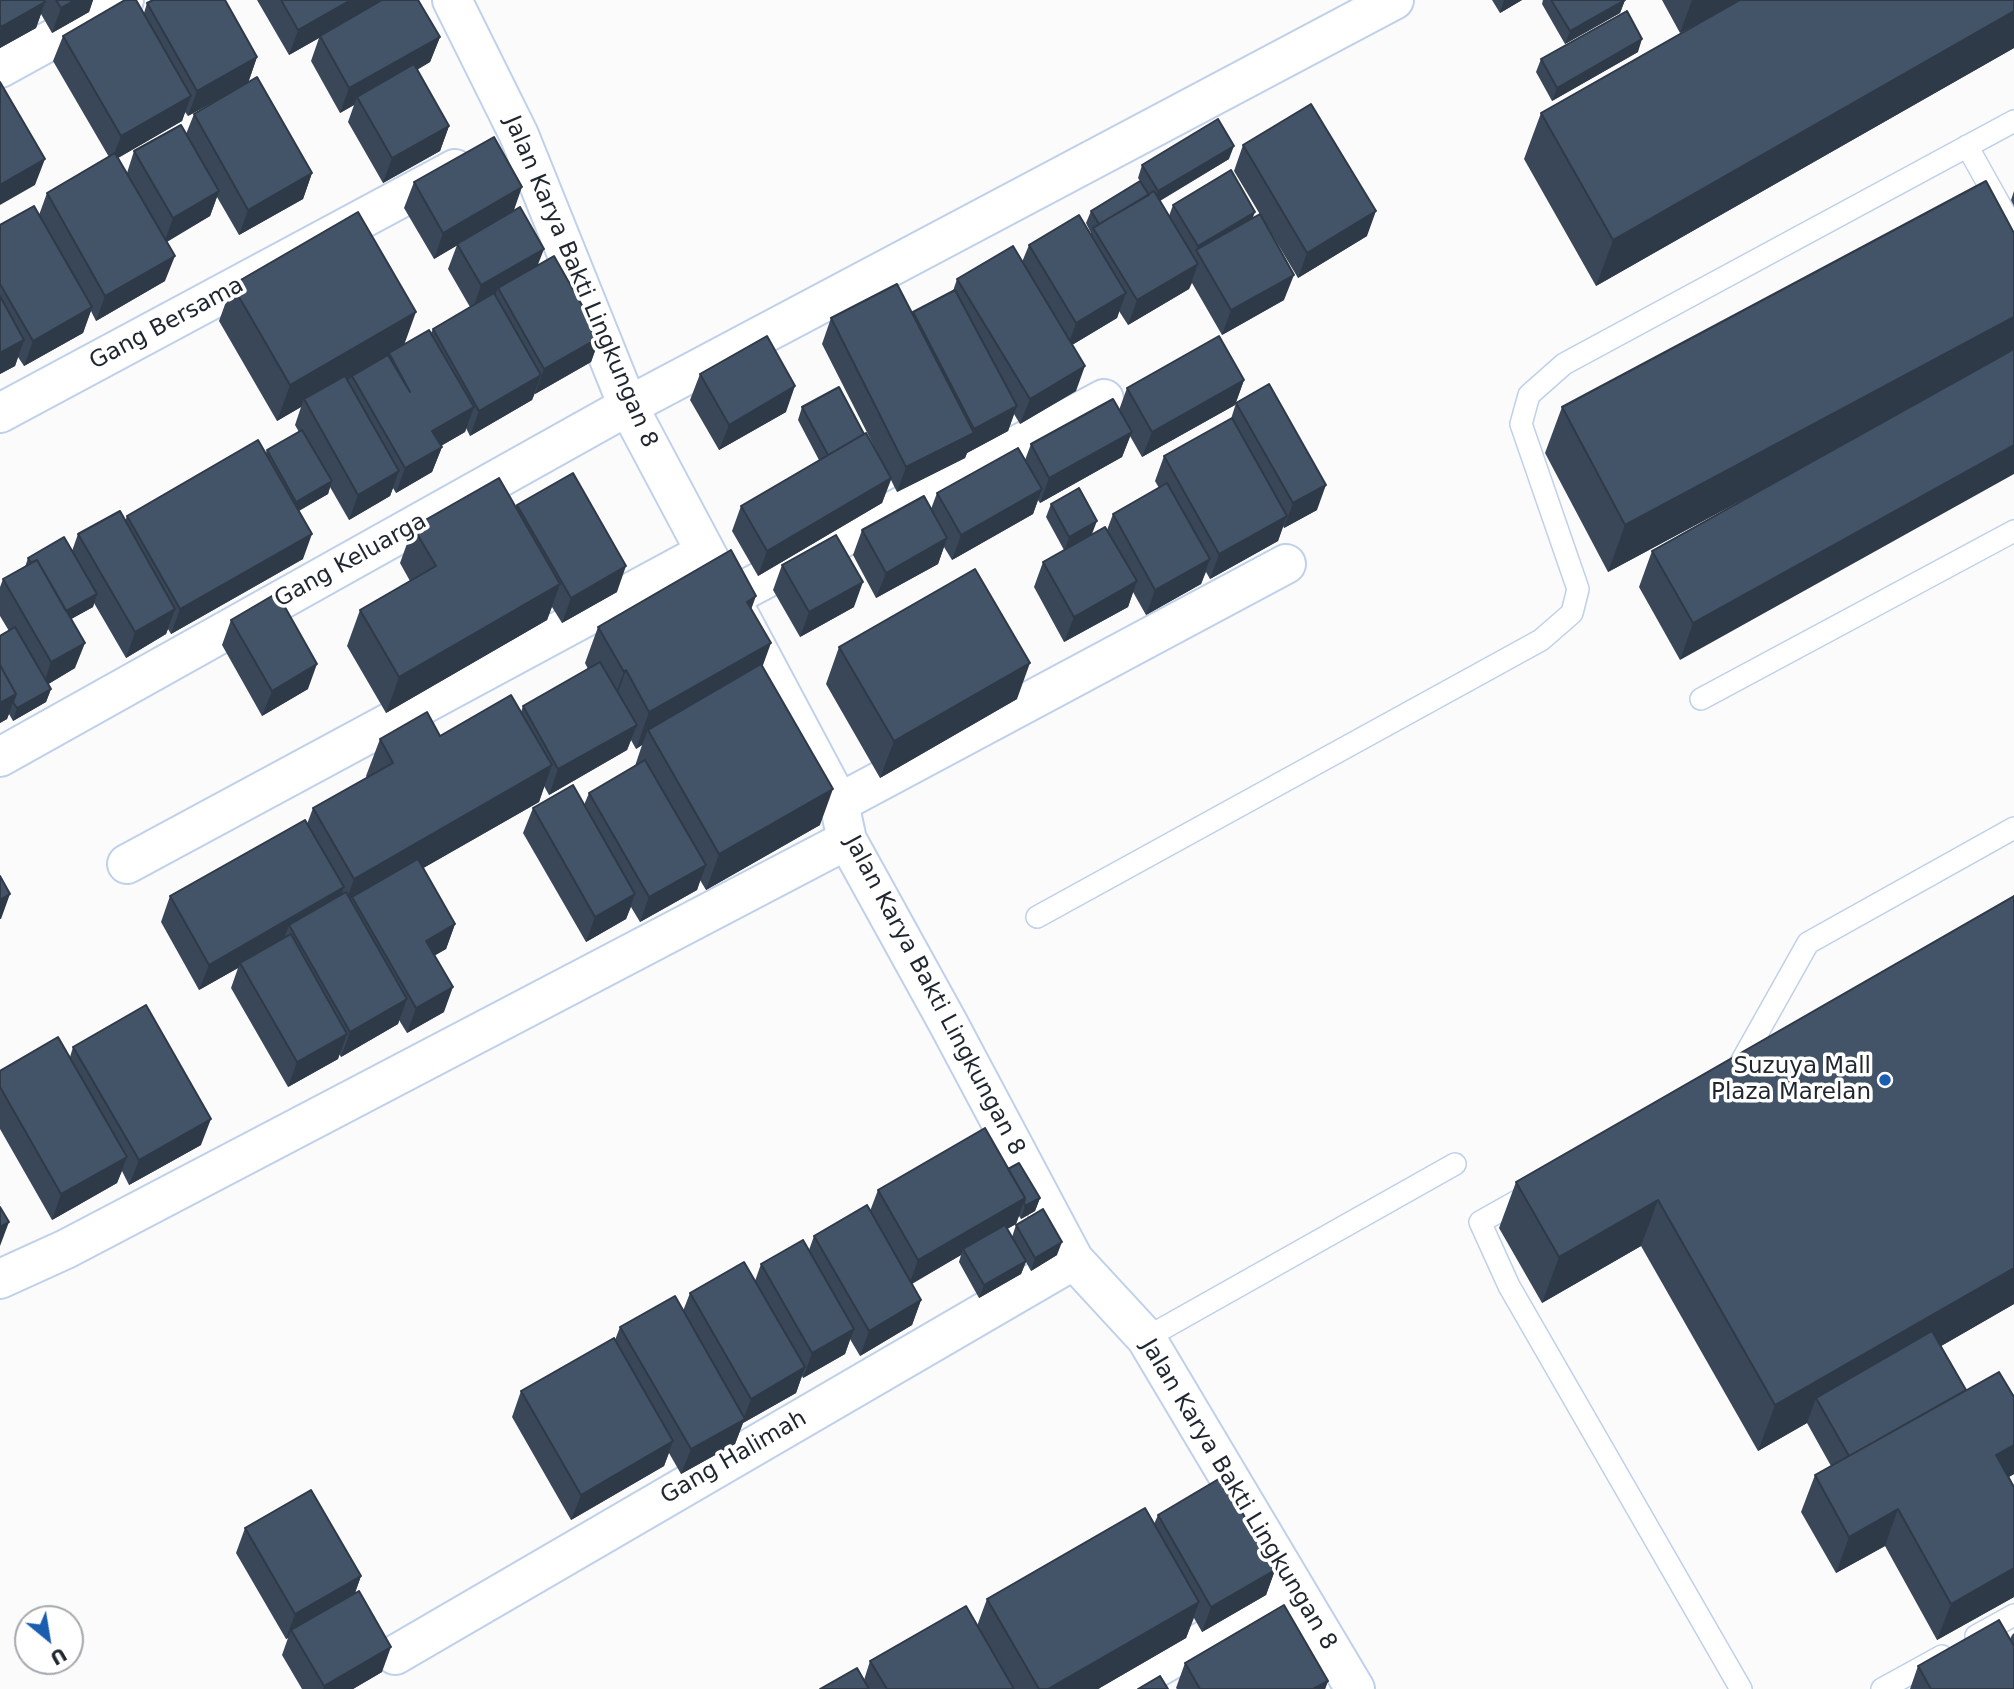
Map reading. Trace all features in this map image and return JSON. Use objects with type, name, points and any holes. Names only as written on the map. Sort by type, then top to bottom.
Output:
[{"type":"street","points":[[0,68],[124,0]]},
{"type":"street","name":"Jalan Karya Bakti Lingkungan 8","points":[[452,0],[519,135],[628,406],[839,803],[847,840],[1074,1260],[1146,1338],[1354,1689]]},
{"type":"street","name":"Gang Keluarga","points":[[0,757],[628,406],[1394,0]]},
{"type":"street","name":"Gang Bersama","points":[[0,413],[519,135]]},
{"type":"street","points":[[731,597],[1104,399]]},
{"type":"street","points":[[127,864],[704,552]]},
{"type":"street","points":[[839,803],[1286,564]]},
{"type":"street","points":[[0,1279],[66,1249],[847,840]]},
{"type":"street","name":"Gang Halimah","points":[[395,1656],[1074,1260]]},
{"type":"street","points":[[1119,1689],[1295,1589]]},
{"type":"lane","points":[[1037,917],[1529,646],[1551,631],[1572,613],[1578,589],[1521,425],[1529,395],[1564,364],[2014,121]]},
{"type":"lane","points":[[1967,146],[2014,230]]},
{"type":"lane","points":[[1700,699],[2014,531]]},
{"type":"lane","points":[[1720,1087],[1732,1080],[1808,943],[2014,828]]},
{"type":"lane","points":[[1146,1338],[1455,1164]]},
{"type":"lane","points":[[1552,1181],[1480,1222],[1509,1286],[1741,1689]]},
{"type":"lane","points":[[1882,1689],[2014,1615]]},
{"type":"building","points":[[0,0],[44,0],[45,2],[1,27]]},
{"type":"building","points":[[56,0],[75,0],[61,8]]},
{"type":"building","points":[[125,0],[136,0],[191,96],[121,136],[63,36]]},
{"type":"building","points":[[153,0],[225,0],[257,57],[197,91],[147,3]]},
{"type":"building","points":[[281,0],[351,0],[298,30]]},
{"type":"building","points":[[382,0],[418,0],[440,37],[349,88],[320,36]]},
{"type":"building","points":[[1551,0],[1625,0],[1570,31]]},
{"type":"building","points":[[1740,0],[2014,0],[2014,11],[1613,240],[1541,113]]},
{"type":"building","points":[[1627,11],[1642,39],[1557,88],[1541,59]]},
{"type":"building","points":[[414,64],[449,126],[392,158],[357,97]]},
{"type":"building","points":[[257,77],[312,173],[248,210],[194,114]]},
{"type":"building","points":[[0,82],[45,159],[0,185]]},
{"type":"building","points":[[1311,104],[1376,211],[1307,253],[1243,145]]},
{"type":"building","points":[[1218,119],[1234,146],[1158,191],[1142,165]]},
{"type":"building","points":[[181,125],[219,191],[173,218],[134,151]]},
{"type":"building","points":[[494,137],[522,187],[443,233],[414,182]]},
{"type":"building","points":[[115,153],[175,256],[105,296],[47,193]]},
{"type":"building","points":[[1231,170],[1255,212],[1198,246],[1173,205]]},
{"type":"building","points":[[1140,181],[1149,195],[1099,224],[1091,211]]},
{"type":"building","points":[[1986,181],[2014,233],[2014,317],[1625,525],[1562,407]]},
{"type":"building","points":[[1154,191],[1198,264],[1137,300],[1093,228]]},
{"type":"building","points":[[34,206],[92,307],[33,341],[0,284],[0,225]]},
{"type":"building","points":[[520,207],[544,249],[481,285],[457,244]]},
{"type":"building","points":[[358,212],[416,312],[290,385],[232,285]]},
{"type":"building","points":[[1260,214],[1294,275],[1231,310],[1196,250]]},
{"type":"building","points":[[1079,215],[1126,293],[1076,323],[1029,245]]},
{"type":"building","points":[[1013,246],[1085,366],[1030,399],[957,279]]},
{"type":"building","points":[[554,256],[600,337],[544,369],[498,288]]},
{"type":"building","points":[[897,284],[974,433],[906,467],[831,318]]},
{"type":"building","points":[[955,290],[1017,406],[974,429],[913,312]]},
{"type":"building","points":[[494,293],[541,375],[479,411],[433,329]]},
{"type":"building","points":[[0,296],[24,340],[0,353]]},
{"type":"building","points":[[429,330],[474,407],[432,431],[442,447],[405,468],[352,376],[388,355],[410,392],[389,353]]},
{"type":"building","points":[[767,336],[795,386],[729,425],[700,374]]},
{"type":"building","points":[[1219,336],[1244,380],[1152,432],[1127,388]]},
{"type":"building","points":[[2014,349],[2014,445],[1693,623],[1652,551]]},
{"type":"building","points":[[345,376],[399,471],[358,495],[304,399]]},
{"type":"building","points":[[1269,384],[1326,485],[1293,503],[1236,403]]},
{"type":"building","points":[[839,387],[864,434],[828,455],[802,407]]},
{"type":"building","points":[[1113,399],[1132,432],[1049,478],[1031,444]]},
{"type":"building","points":[[1232,418],[1287,516],[1219,554],[1164,456]]},
{"type":"building","points":[[302,430],[332,481],[296,502],[267,450]]},
{"type":"building","points":[[866,433],[891,478],[767,551],[741,506]]},
{"type":"building","points":[[258,440],[312,534],[180,609],[127,516]]},
{"type":"building","points":[[1018,448],[1042,489],[961,535],[937,493]]},
{"type":"building","points":[[573,473],[626,566],[571,598],[517,505]]},
{"type":"building","points":[[499,478],[560,584],[399,677],[360,610],[436,566],[413,527]]},
{"type":"building","points":[[1167,483],[1210,559],[1155,590],[1113,514]]},
{"type":"building","points":[[1079,488],[1097,521],[1069,537],[1051,504]]},
{"type":"building","points":[[924,496],[947,538],[886,573],[862,530]]},
{"type":"building","points":[[120,511],[175,609],[135,632],[78,534]]},
{"type":"building","points":[[1105,527],[1137,581],[1074,617],[1043,562]]},
{"type":"building","points":[[836,535],[863,582],[809,612],[782,565]]},
{"type":"building","points":[[64,537],[97,594],[66,611],[37,560],[31,563],[28,558]]},
{"type":"building","points":[[731,550],[756,596],[747,602],[771,643],[649,712],[598,627]]},
{"type":"building","points":[[37,560],[85,643],[51,662],[3,579]]},
{"type":"building","points":[[975,569],[1030,663],[894,741],[839,647]]},
{"type":"building","points":[[277,593],[317,664],[272,691],[231,620]]},
{"type":"building","points":[[15,627],[51,689],[17,708],[13,702],[16,694],[0,665],[0,636]]},
{"type":"building","points":[[600,662],[637,725],[558,769],[523,706]]},
{"type":"building","points":[[761,664],[833,789],[719,854],[648,730]]},
{"type":"building","points":[[0,665],[16,694],[0,703]]},
{"type":"building","points":[[511,695],[552,765],[354,879],[313,808],[393,763],[380,739],[427,712],[440,736]]},
{"type":"building","points":[[645,760],[706,865],[649,897],[589,793]]},
{"type":"building","points":[[573,785],[635,894],[595,917],[533,808]]},
{"type":"building","points":[[305,820],[344,887],[209,965],[170,896]]},
{"type":"building","points":[[418,859],[455,924],[426,941],[453,987],[416,1008],[352,897]]},
{"type":"building","points":[[0,876],[10,894],[0,900]]},
{"type":"building","points":[[346,892],[407,999],[350,1032],[289,925]]},
{"type":"building","name":"Suzuya Mall Plaza Marelan","points":[[2014,896],[2014,1268],[1775,1405],[1658,1200],[1559,1257],[1516,1182]]},
{"type":"building","points":[[291,934],[347,1034],[297,1062],[240,963]]},
{"type":"building","points":[[146,1005],[211,1119],[139,1160],[73,1047]]},
{"type":"building","points":[[58,1037],[127,1157],[61,1194],[0,1087],[0,1071]]},
{"type":"building","points":[[985,1128],[1025,1198],[918,1260],[878,1190]]},
{"type":"building","points":[[1019,1163],[1040,1198],[1025,1206],[1025,1198],[1008,1169]]},
{"type":"building","points":[[867,1205],[921,1300],[869,1331],[814,1236]]},
{"type":"building","points":[[0,1207],[9,1222],[0,1227]]},
{"type":"building","points":[[1043,1209],[1062,1242],[1035,1258],[1016,1225]]},
{"type":"building","points":[[1005,1225],[1026,1261],[984,1285],[963,1249]]},
{"type":"building","points":[[803,1240],[854,1329],[812,1353],[761,1264]]},
{"type":"building","points":[[744,1262],[805,1367],[751,1399],[690,1293]]},
{"type":"building","points":[[675,1296],[745,1419],[691,1449],[620,1327]]},
{"type":"building","points":[[1932,1331],[1966,1390],[1849,1456],[1816,1398]]},
{"type":"building","points":[[614,1338],[673,1441],[581,1495],[521,1391]]},
{"type":"building","points":[[1999,1372],[2014,1397],[2014,1445],[1996,1455],[2014,1487],[2014,1568],[1951,1604],[1898,1509],[1849,1537],[1815,1475]]},
{"type":"building","points":[[1222,1477],[1275,1570],[1211,1607],[1158,1515]]},
{"type":"building","points":[[311,1490],[361,1576],[295,1614],[245,1528]]},
{"type":"building","points":[[1145,1508],[1199,1602],[1048,1689],[1039,1689],[987,1599]]},
{"type":"building","points":[[359,1591],[391,1647],[324,1686],[291,1630]]},
{"type":"building","points":[[1284,1605],[1328,1681],[1313,1689],[1200,1689],[1185,1663]]},
{"type":"building","points":[[966,1606],[1014,1689],[887,1689],[870,1661]]},
{"type":"building","points":[[1999,1620],[2014,1646],[2014,1689],[1931,1689],[1918,1666]]},
{"type":"building","points":[[857,1668],[869,1689],[820,1689]]},
{"type":"building","points":[[1160,1676],[1168,1689],[1138,1689]]},
{"type":"place","name":"Suzuya Mall Plaza Marelan","points":[[1885,1080]]}]
